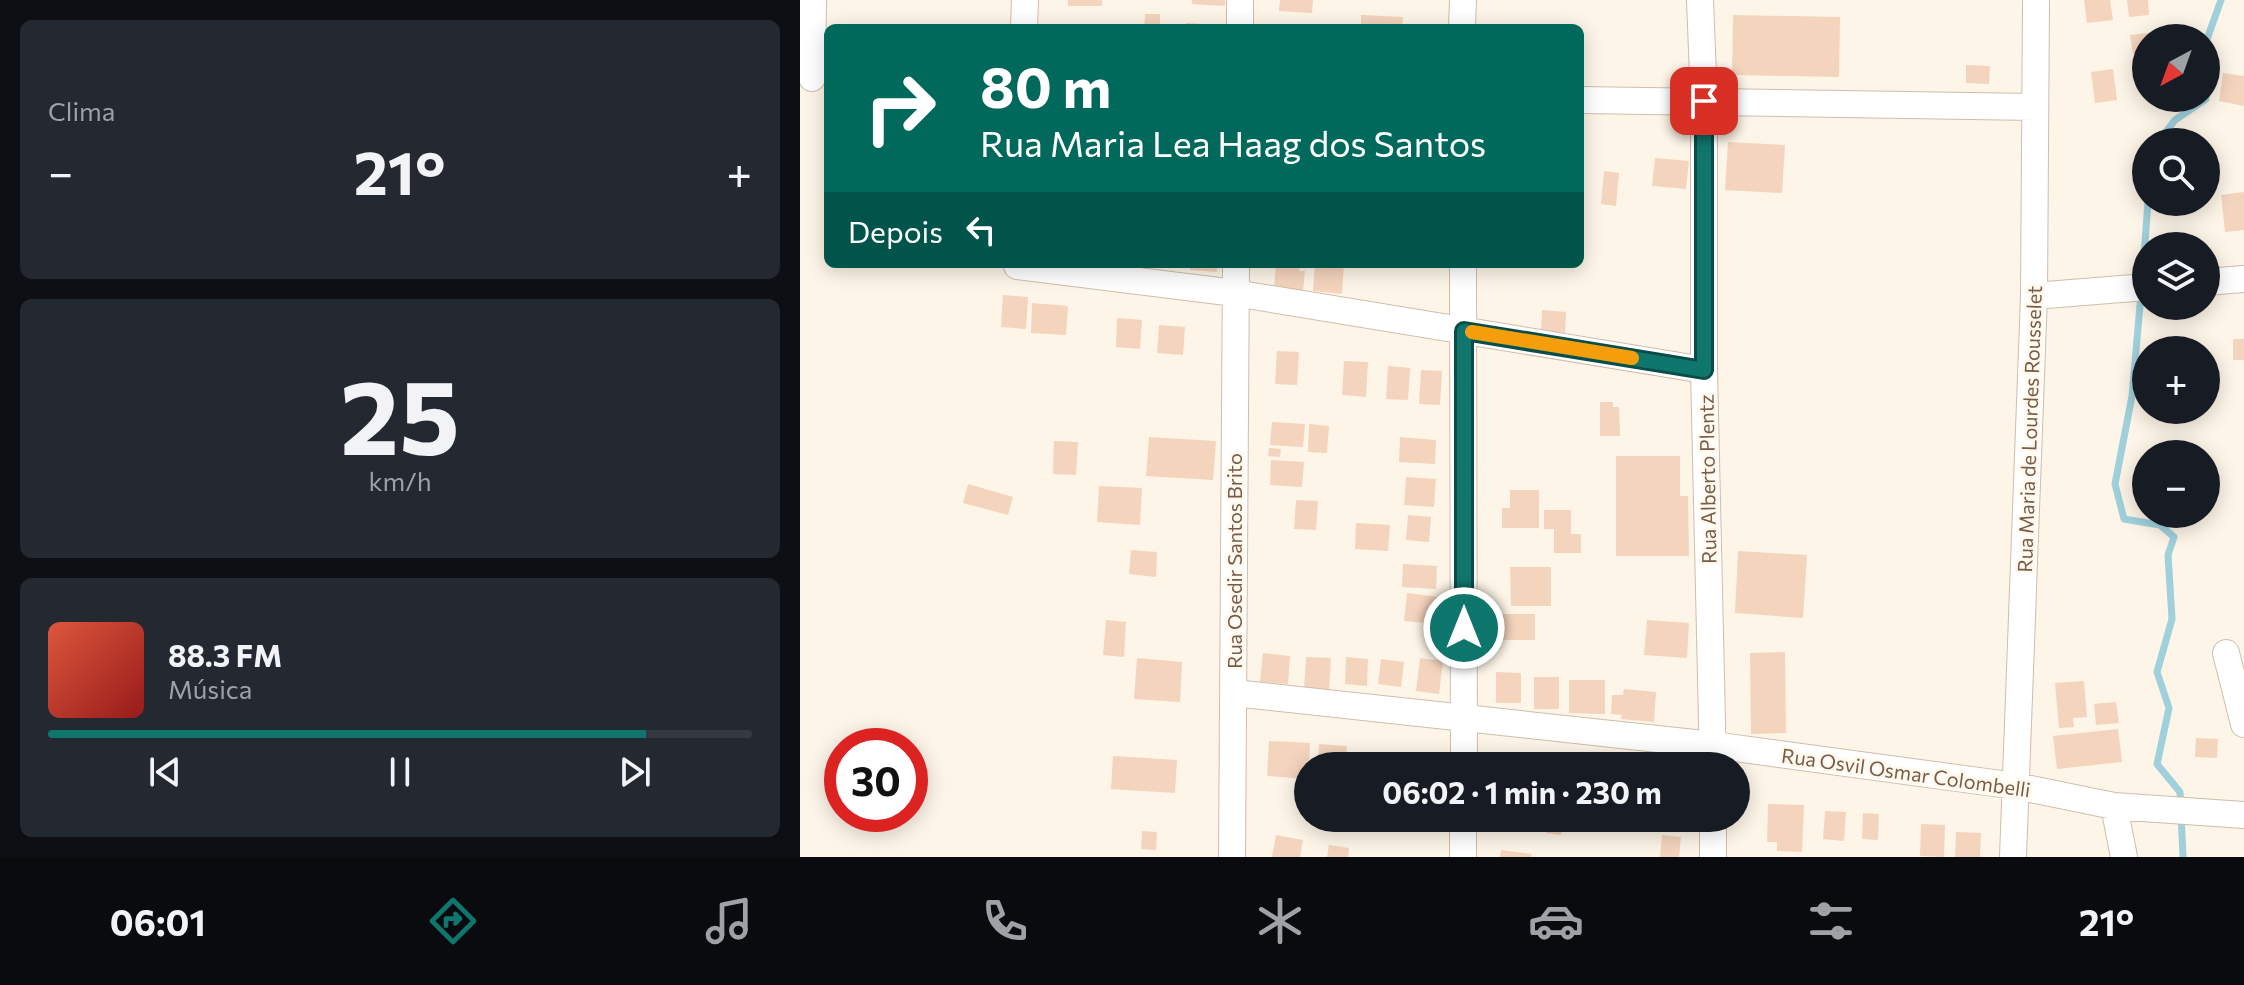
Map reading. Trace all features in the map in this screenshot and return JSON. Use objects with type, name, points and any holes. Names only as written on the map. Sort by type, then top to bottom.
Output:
[{"type":"street","points":[[813,0],[813,78]]},
{"type":"street","points":[[1024,24],[1025,0]]},
{"type":"street","points":[[1240,0],[1240,24]]},
{"type":"street","points":[[1462,24],[1463,0]]},
{"type":"street","name":"Rua Alberto Plentz","points":[[1700,0],[1713,752]]},
{"type":"street","name":"Rua Maria de Lourdes Rousselet","points":[[2013,857],[2034,296],[2036,0]]},
{"type":"street","points":[[1584,100],[2035,107]]},
{"type":"street","points":[[1033,268],[1235,293],[1704,370]]},
{"type":"street","name":"Rua Osedir Santos Brito","points":[[1232,857],[1236,268]]},
{"type":"street","points":[[1463,268],[1464,752]]},
{"type":"street","points":[[2220,281],[2244,279]]},
{"type":"street","points":[[2034,296],[2132,288]]},
{"type":"street","points":[[2226,653],[2244,724]]},
{"type":"street","name":"Rua Osvil Osmar Colombelli","points":[[1234,693],[1464,717],[1693,752]]},
{"type":"street","name":"Rua Osvil Osmar Colombelli","points":[[1750,759],[2016,786],[2114,806],[2244,815]]},
{"type":"street","points":[[2114,806],[2124,857]]},
{"type":"street","points":[[1463,832],[1463,857]]},
{"type":"street","points":[[1713,832],[1713,857]]},
{"type":"building","points":[[1068,0],[1102,0],[1102,6],[1068,6]]},
{"type":"building","points":[[1192,0],[1225,0],[1225,6],[1192,4]]},
{"type":"building","points":[[1280,0],[1313,0],[1312,13],[1279,11]]},
{"type":"building","points":[[2084,0],[2110,0],[2113,20],[2087,23]]},
{"type":"building","points":[[2127,0],[2148,0],[2149,15],[2129,17]]},
{"type":"building","points":[[1145,14],[1160,14],[1160,24],[1144,24]]},
{"type":"building","points":[[1361,15],[1403,17],[1402,24],[1361,24]]},
{"type":"building","points":[[1733,15],[1840,17],[1839,77],[1732,75]]},
{"type":"building","points":[[1966,65],[1990,66],[1989,84],[1966,83]]},
{"type":"building","points":[[2113,69],[2117,100],[2095,103],[2091,72]]},
{"type":"building","points":[[2223,73],[2244,76],[2244,106],[2220,101]]},
{"type":"building","points":[[1728,142],[1785,145],[1782,193],[1725,190]]},
{"type":"building","points":[[1655,158],[1689,161],[1686,189],[1652,186]]},
{"type":"building","points":[[1604,171],[1619,173],[1616,206],[1601,204]]},
{"type":"building","points":[[2244,192],[2244,230],[2225,232],[2221,195]]},
{"type":"building","points":[[1217,268],[1217,272],[1190,270]]},
{"type":"building","points":[[1276,268],[1299,268],[1299,271],[1305,271],[1303,291],[1274,288]]},
{"type":"building","points":[[1315,268],[1344,268],[1342,294],[1313,291]]},
{"type":"building","points":[[1003,295],[1028,297],[1026,329],[1001,327]]},
{"type":"building","points":[[1032,303],[1068,306],[1066,335],[1031,333]]},
{"type":"building","points":[[1542,310],[1566,312],[1565,333],[1541,331]]},
{"type":"building","points":[[1117,318],[1142,320],[1140,349],[1116,347]]},
{"type":"building","points":[[1159,325],[1185,327],[1183,355],[1157,353]]},
{"type":"building","points":[[2233,339],[2244,339],[2244,360],[2233,360]]},
{"type":"building","points":[[1277,351],[1299,352],[1297,385],[1275,384]]},
{"type":"building","points":[[1344,361],[1368,362],[1366,397],[1342,395]]},
{"type":"building","points":[[1388,366],[1410,368],[1408,400],[1386,399]]},
{"type":"building","points":[[1421,370],[1442,371],[1440,405],[1419,404]]},
{"type":"building","points":[[1600,402],[1613,402],[1613,407],[1619,407],[1620,436],[1600,436]]},
{"type":"building","points":[[1272,422],[1305,424],[1303,447],[1270,445]]},
{"type":"building","points":[[1309,424],[1329,426],[1327,453],[1308,452]]},
{"type":"building","points":[[1149,437],[1216,441],[1213,480],[1146,476]]},
{"type":"building","points":[[1400,437],[1436,440],[1435,464],[1399,462]]},
{"type":"building","points":[[1054,441],[1078,442],[1076,475],[1053,474]]},
{"type":"building","points":[[1269,448],[1281,449],[1280,457],[1268,456]]},
{"type":"building","points":[[1616,456],[1680,456],[1680,496],[1688,496],[1689,556],[1616,556]]},
{"type":"building","points":[[1271,460],[1304,462],[1302,487],[1270,485]]},
{"type":"building","points":[[1406,477],[1436,479],[1434,507],[1404,505]]},
{"type":"building","points":[[968,484],[1013,497],[1008,515],[963,503]]},
{"type":"building","points":[[1099,486],[1142,488],[1140,525],[1097,522]]},
{"type":"building","points":[[1510,490],[1539,490],[1539,528],[1502,528],[1502,508],[1510,508]]},
{"type":"building","points":[[1296,500],[1318,501],[1316,530],[1294,529]]},
{"type":"building","points":[[1544,510],[1571,510],[1571,534],[1581,534],[1581,553],[1554,553],[1554,529],[1544,529]]},
{"type":"building","points":[[1408,515],[1431,517],[1429,542],[1406,540]]},
{"type":"building","points":[[1356,523],[1390,525],[1388,551],[1355,549]]},
{"type":"building","points":[[1131,550],[1157,552],[1156,577],[1129,574]]},
{"type":"building","points":[[1738,551],[1807,555],[1803,618],[1735,613]]},
{"type":"building","points":[[1403,564],[1437,566],[1436,589],[1402,587]]},
{"type":"building","points":[[1510,567],[1551,567],[1551,606],[1511,606]]},
{"type":"building","points":[[1407,593],[1439,597],[1436,624],[1404,621]]},
{"type":"building","points":[[1503,614],[1535,614],[1535,640],[1503,640]]},
{"type":"building","points":[[1106,620],[1126,622],[1124,657],[1103,655]]},
{"type":"building","points":[[1647,620],[1689,623],[1687,658],[1644,655]]},
{"type":"building","points":[[1785,652],[1786,733],[1751,734],[1750,653]]},
{"type":"building","points":[[1263,653],[1290,656],[1288,684],[1260,682]]},
{"type":"building","points":[[1306,657],[1331,658],[1329,690],[1304,689]]},
{"type":"building","points":[[1346,657],[1368,659],[1367,686],[1345,684]]},
{"type":"building","points":[[1137,658],[1182,662],[1180,702],[1134,699]]},
{"type":"building","points":[[1420,658],[1443,661],[1439,694],[1416,691]]},
{"type":"building","points":[[1381,659],[1404,662],[1401,687],[1378,684]]},
{"type":"building","points":[[1496,672],[1521,673],[1521,703],[1496,703]]},
{"type":"building","points":[[1534,677],[1559,677],[1559,709],[1534,709]]},
{"type":"building","points":[[1569,680],[1605,680],[1605,714],[1569,713]]},
{"type":"building","points":[[2084,681],[2087,717],[2073,718],[2074,727],[2059,728],[2055,683]]},
{"type":"building","points":[[1624,689],[1656,692],[1654,722],[1621,719],[1622,715],[1611,714],[1612,695],[1623,695]]},
{"type":"building","points":[[2116,702],[2119,723],[2096,725],[2094,704]]},
{"type":"building","points":[[2118,729],[2122,762],[2057,769],[2053,736]]},
{"type":"building","points":[[2196,738],[2218,739],[2217,758],[2195,757]]},
{"type":"building","points":[[1269,741],[1310,743],[1310,752],[1294,752],[1294,778],[1267,776]]},
{"type":"building","points":[[1319,744],[1347,746],[1347,752],[1319,752]]},
{"type":"building","points":[[1113,756],[1177,760],[1175,793],[1111,789]]},
{"type":"building","points":[[1768,804],[1804,805],[1802,852],[1777,851],[1777,842],[1767,842]]},
{"type":"building","points":[[1825,811],[1846,812],[1844,841],[1823,839]]},
{"type":"building","points":[[1863,813],[1879,814],[1878,840],[1862,839]]},
{"type":"building","points":[[1921,824],[1945,825],[1944,857],[1920,856]]},
{"type":"building","points":[[1142,831],[1157,832],[1156,850],[1141,849]]},
{"type":"building","points":[[1956,832],[1981,833],[1980,857],[1955,857]]},
{"type":"building","points":[[1276,835],[1303,840],[1300,857],[1272,857]]},
{"type":"building","points":[[1662,835],[1681,837],[1679,857],[1660,857]]},
{"type":"building","points":[[1329,845],[1349,848],[1348,857],[1327,857]]},
{"type":"building","points":[[1501,850],[1532,854],[1531,857],[1500,857]]},
{"type":"waterway","points":[[2212,24],[2221,0]]},
{"type":"waterway","points":[[2169,128],[2187,112]]},
{"type":"waterway","points":[[2146,232],[2147,216]]},
{"type":"waterway","points":[[2139,320],[2132,396],[2115,484],[2124,519],[2160,525],[2174,537],[2168,555],[2172,619],[2157,672],[2169,708],[2157,764],[2180,792],[2183,857]]},
{"type":"slow traffic","points":[[1472,332],[1632,358]]},
{"type":"route","points":[[1464,628],[1464,331],[1704,370],[1704,101]]}]
